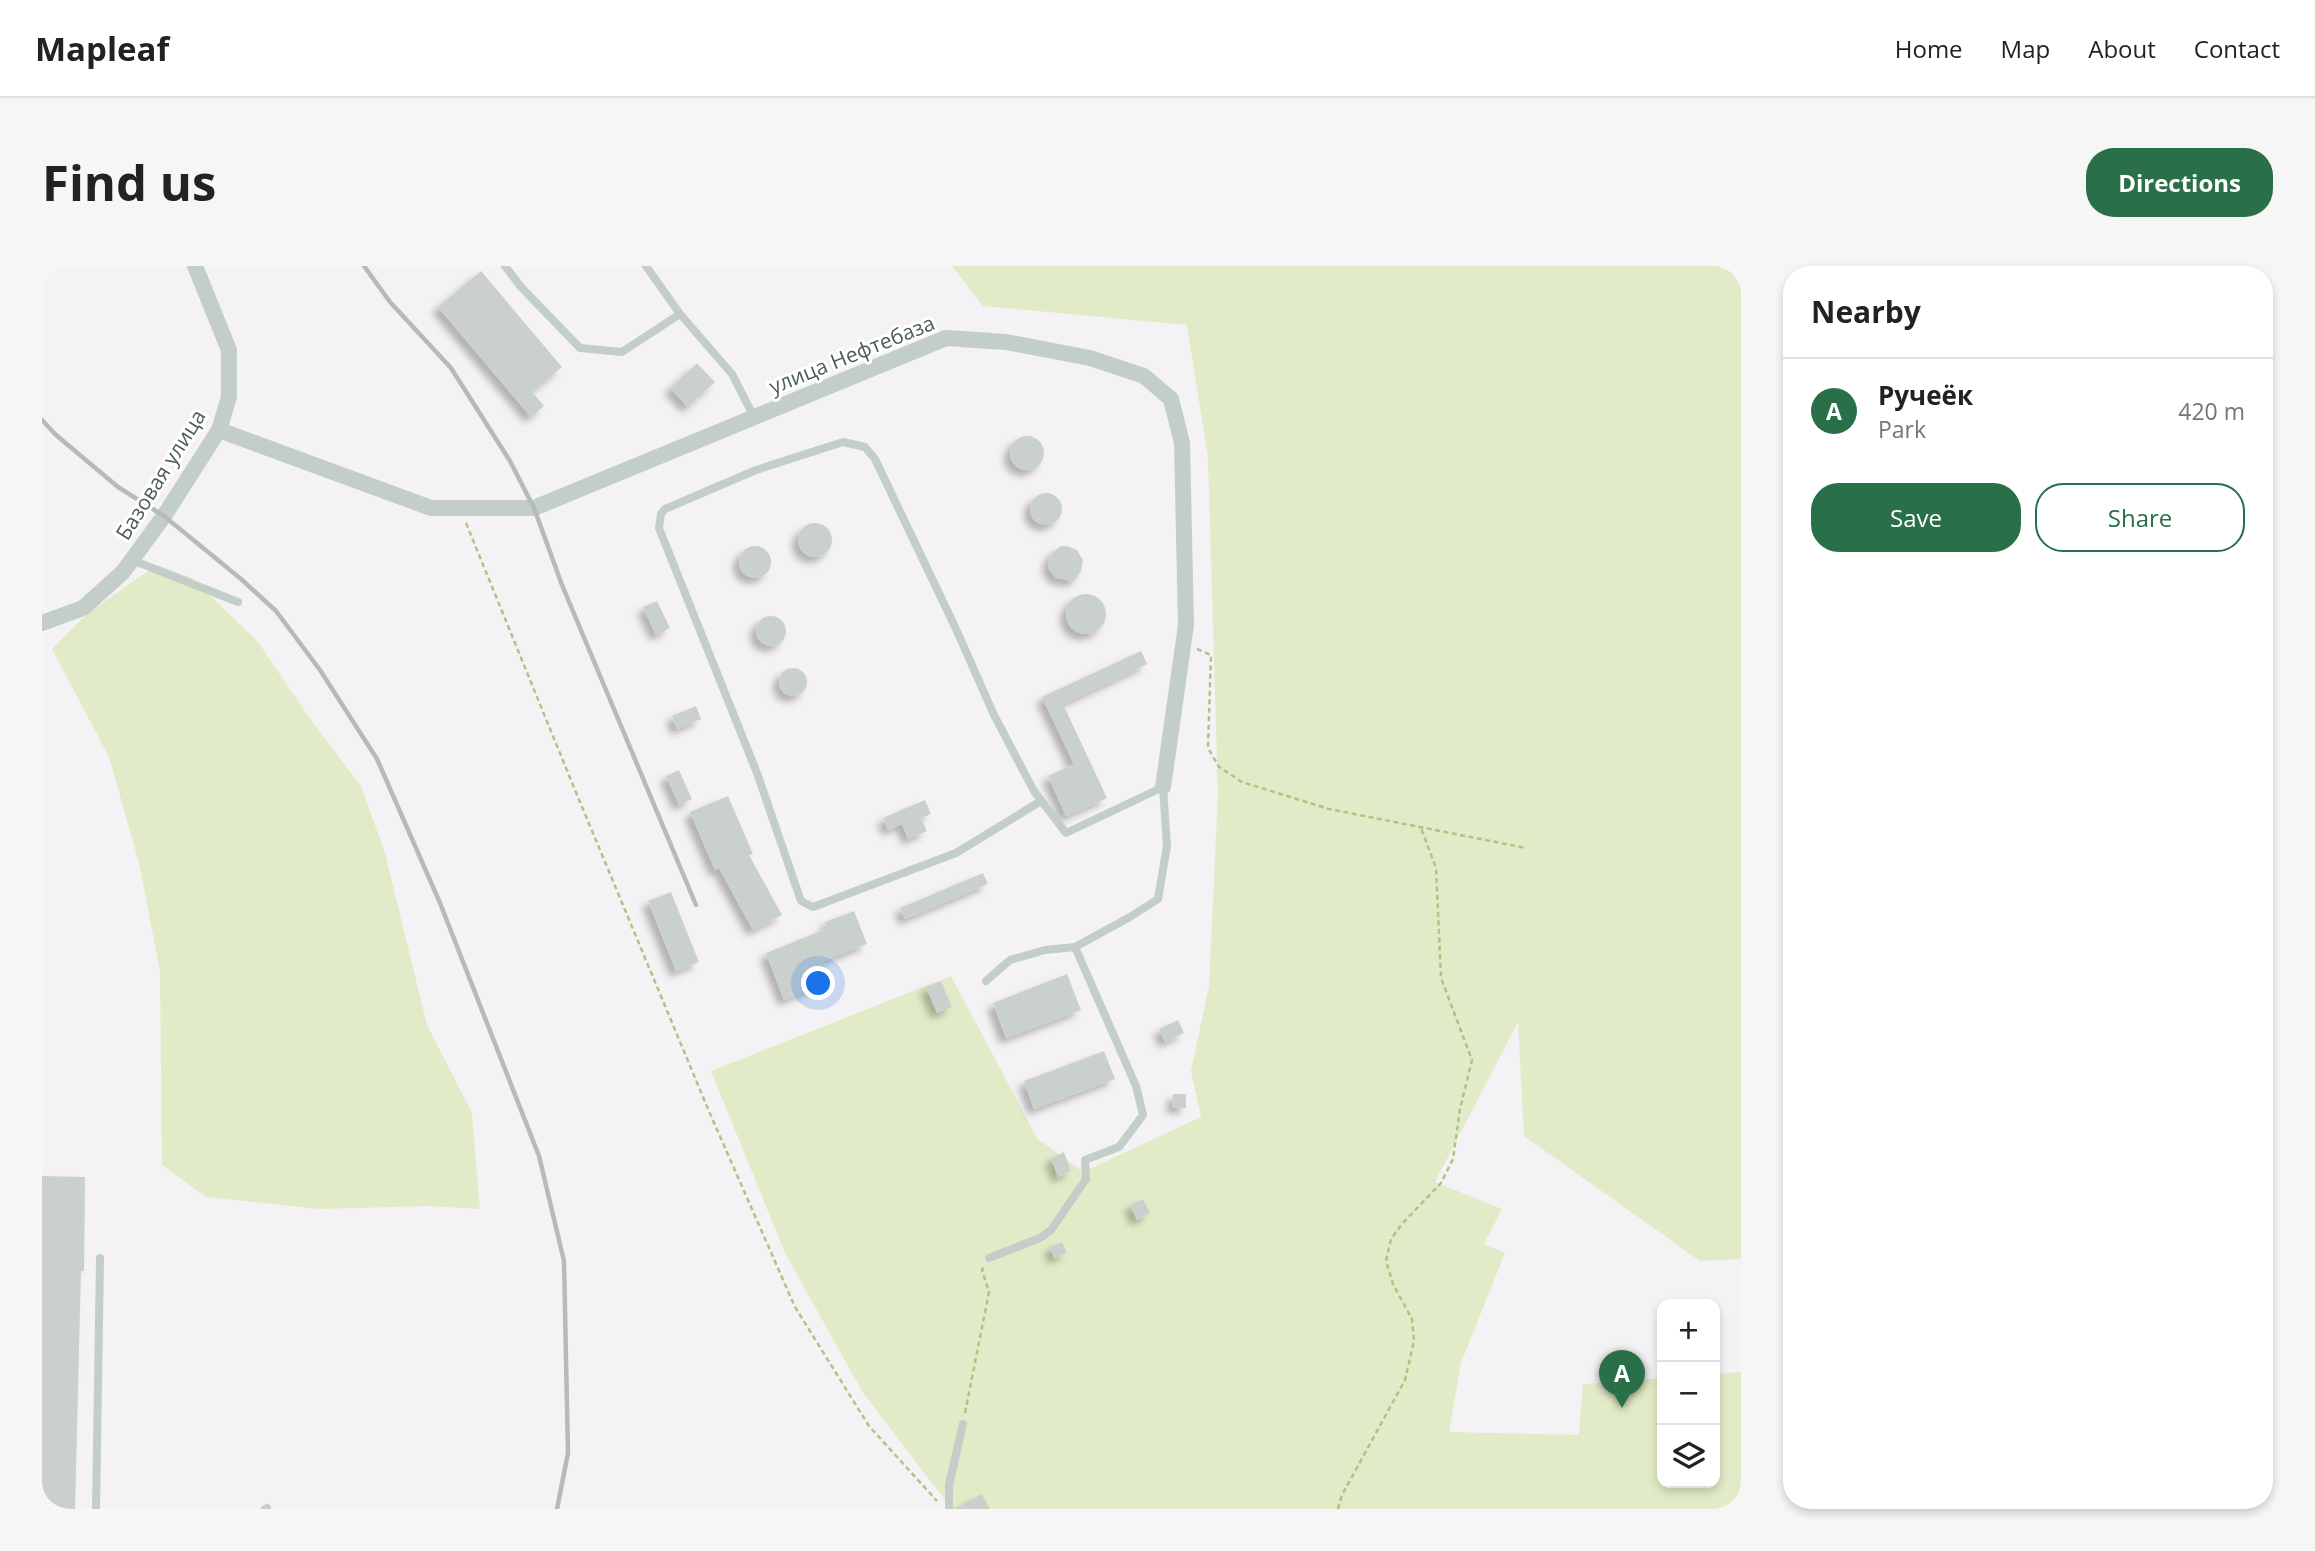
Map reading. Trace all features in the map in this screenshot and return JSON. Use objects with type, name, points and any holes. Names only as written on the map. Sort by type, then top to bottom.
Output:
[{"type":"street","name":"Базовая улица","points":[[42,623],[83,608],[123,572],[164,516],[219,430],[229,397],[229,350],[195,266]]},
{"type":"street","name":"улица Нефтебаза","points":[[219,430],[431,508],[534,508],[946,338],[1006,342],[1090,358],[1144,376],[1171,399],[1182,443],[1186,625],[1163,787]]},
{"type":"lane","points":[[505,266],[521,287],[580,348],[622,352],[680,314]]},
{"type":"lane","points":[[646,266],[680,314],[732,374],[754,417]]},
{"type":"lane","points":[[986,981],[1010,960],[1045,950],[1075,947],[1158,899],[1167,846],[1163,787],[1066,833],[1041,801],[994,715],[875,459],[865,447],[843,443],[756,470],[693,496],[665,509],[661,514],[660,528],[757,773],[801,901],[813,907],[956,853],[1041,801]]},
{"type":"lane","points":[[132,560],[238,602]]},
{"type":"lane","points":[[989,1258],[1040,1238],[1051,1230],[1086,1179],[1085,1160],[1118,1147],[1143,1115],[1136,1086],[1075,947]]},
{"type":"lane","points":[[96,1509],[100,1258]]},
{"type":"lane","points":[[947,1509],[949,1485],[962,1424]]},
{"type":"path","points":[[460,508],[708,1109],[795,1307],[869,1426],[947,1509]]},
{"type":"path","points":[[1184,643],[1211,655],[1208,748],[1219,767],[1242,782],[1329,809],[1526,848]]},
{"type":"path","points":[[1338,1509],[1342,1495],[1405,1380],[1414,1341],[1412,1319],[1393,1284],[1386,1261],[1391,1239],[1441,1184],[1453,1159],[1460,1109],[1472,1060],[1441,978],[1436,867],[1421,828]]},
{"type":"path","points":[[962,1424],[989,1292],[982,1270],[989,1258]]},
{"type":"green space","points":[[952,266],[1741,266],[1741,1259],[1700,1261],[1524,1136],[1518,1022],[1435,1182],[1502,1209],[1484,1244],[1505,1253],[1461,1363],[1449,1432],[1579,1435],[1583,1384],[1657,1378],[1657,1488],[1720,1488],[1720,1374],[1741,1372],[1741,1509],[952,1509],[863,1393],[785,1253],[711,1071],[951,976],[1037,1138],[1083,1172],[1201,1117],[1191,1071],[1209,986],[1218,795],[1208,458],[1187,325],[983,306]]},
{"type":"green space","points":[[157,565],[192,578],[258,642],[308,716],[361,786],[385,853],[427,1025],[472,1113],[480,1209],[429,1206],[319,1209],[206,1197],[162,1165],[160,971],[139,863],[109,757],[52,649],[88,613]]},
{"type":"building","points":[[481,271],[562,367],[532,392],[544,406],[531,417],[438,307]]},
{"type":"building","points":[[697,363],[715,382],[688,407],[670,388]]},
{"type":"building","points":[[1027,436],[1039,441],[1044,453],[1039,465],[1027,470],[1015,465],[1010,453],[1015,441]]},
{"type":"building","points":[[1046,493],[1057,498],[1062,509],[1057,520],[1046,525],[1035,520],[1030,509],[1035,498]]},
{"type":"building","points":[[815,523],[827,528],[832,540],[827,552],[815,557],[803,552],[798,540],[803,528]]},
{"type":"building","points":[[755,546],[766,551],[771,562],[766,573],[755,578],[744,573],[739,562],[744,551]]},
{"type":"building","points":[[1061,546],[1077,550],[1083,560],[1081,571],[1074,581],[1056,578],[1049,569],[1052,553]]},
{"type":"building","points":[[1086,594],[1100,600],[1106,614],[1100,628],[1086,634],[1072,628],[1066,614],[1072,600]]},
{"type":"building","points":[[657,601],[670,628],[656,635],[643,607]]},
{"type":"building","points":[[771,616],[782,620],[786,631],[782,642],[771,646],[760,642],[756,631],[760,620]]},
{"type":"building","points":[[1141,651],[1147,664],[1063,704],[1107,798],[1066,816],[1048,776],[1074,764],[1042,697]]},
{"type":"building","points":[[793,668],[803,672],[807,682],[803,692],[793,696],[783,692],[779,682],[783,672]]},
{"type":"building","points":[[696,706],[701,719],[677,729],[672,716]]},
{"type":"building","points":[[679,770],[692,799],[679,805],[666,776]]},
{"type":"building","points":[[728,796],[753,854],[749,855],[782,915],[753,930],[719,868],[715,870],[690,812]]},
{"type":"building","points":[[925,800],[931,814],[921,818],[927,831],[908,839],[902,824],[888,830],[883,818]]},
{"type":"building","points":[[983,873],[988,884],[905,919],[900,908]]},
{"type":"building","points":[[671,892],[699,962],[676,971],[648,901]]},
{"type":"building","points":[[854,911],[867,944],[823,961],[831,981],[784,1000],[766,953],[828,928],[825,922]]},
{"type":"building","points":[[1067,974],[1081,1010],[1006,1038],[993,1003]]},
{"type":"building","points":[[941,981],[952,1007],[937,1013],[926,987]]},
{"type":"building","points":[[1178,1020],[1184,1033],[1165,1042],[1159,1029]]},
{"type":"building","points":[[1104,1051],[1115,1079],[1034,1109],[1024,1081]]},
{"type":"building","points":[[1173,1094],[1186,1094],[1186,1108],[1172,1107]]},
{"type":"building","points":[[1064,1152],[1071,1171],[1058,1177],[1051,1158]]},
{"type":"building","points":[[42,1176],[85,1177],[75,1509],[42,1509]]},
{"type":"building","points":[[1143,1199],[1150,1213],[1137,1220],[1130,1205]]},
{"type":"building","points":[[1062,1242],[1067,1253],[1054,1258],[1050,1247]]},
{"type":"building","points":[[982,1494],[990,1509],[956,1509],[956,1508]]},
{"type":"railway","points":[[364,266],[390,302],[451,368],[510,461],[534,508],[562,585],[696,905]]},
{"type":"railway","points":[[42,420],[118,487],[164,516],[276,611],[320,670],[377,759],[440,903],[539,1156],[564,1261],[568,1453],[557,1509]]},
{"type":"place","name":"Ручеёк","points":[[1622,1408]]}]
